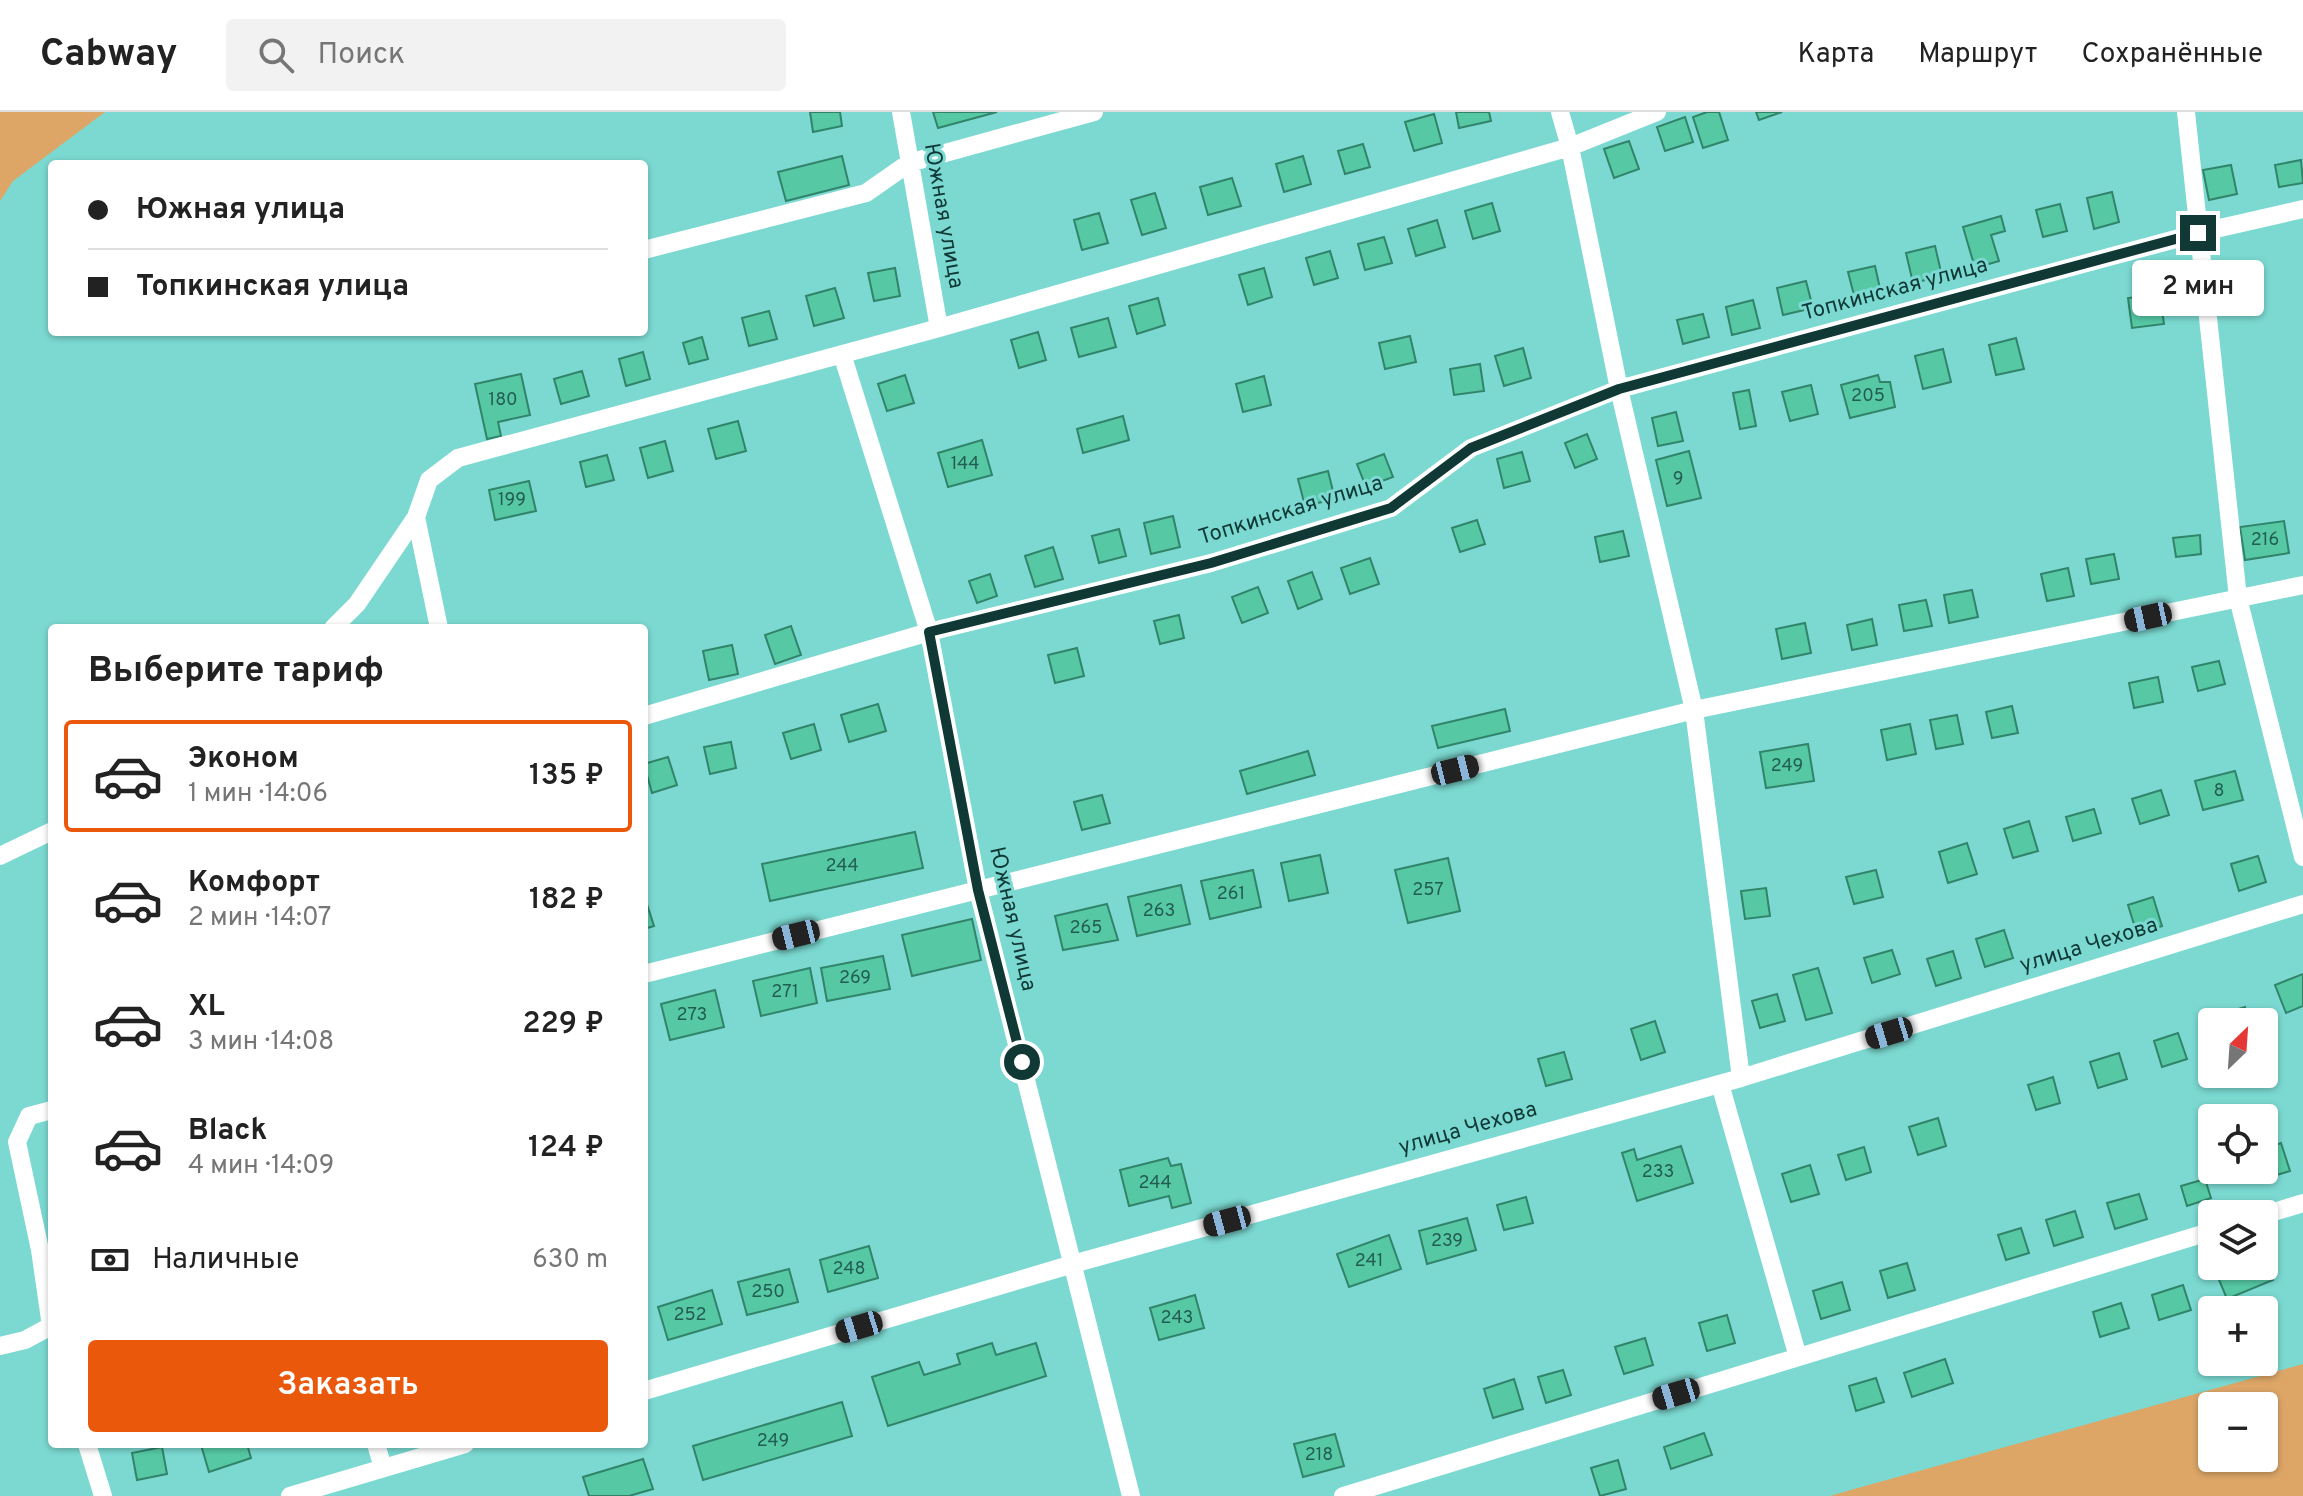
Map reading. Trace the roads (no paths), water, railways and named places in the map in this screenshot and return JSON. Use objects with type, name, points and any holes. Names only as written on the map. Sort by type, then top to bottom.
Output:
[{"type":"street","name":"Южная улица","points":[[901,112],[939,328]]},
{"type":"street","points":[[648,249],[866,193],[909,163],[1094,112]]},
{"type":"street","points":[[1560,112],[1570,147],[1619,389],[1694,710],[1741,1078]]},
{"type":"street","points":[[337,624],[357,604],[416,517],[429,480],[458,458],[939,328],[1570,147],[1657,112]]},
{"type":"street","points":[[2186,112],[2238,598],[2303,857]]},
{"type":"street","name":"Топкинская улица","points":[[648,715],[929,632],[1211,563],[1391,508],[1471,448],[1619,389],[2198,233],[2303,209]]},
{"type":"street","name":"Южная улица","points":[[842,354],[929,632],[978,890],[1131,1496]]},
{"type":"street","points":[[416,517],[438,624]]},
{"type":"street","points":[[648,973],[1694,710],[2303,585]]},
{"type":"street","points":[[0,856],[48,833]]},
{"type":"street","name":"улица Чехова","points":[[648,1390],[1073,1264],[1741,1078],[2303,904]]},
{"type":"street","points":[[1720,1084],[1798,1357]]},
{"type":"street","points":[[48,1111],[29,1116],[17,1142],[40,1250],[48,1307]]},
{"type":"street","points":[[2278,1211],[2303,1203]]},
{"type":"street","points":[[1343,1496],[2198,1235]]},
{"type":"street","points":[[0,1346],[25,1340],[48,1329]]},
{"type":"street","points":[[88,1448],[103,1496]]},
{"type":"street","points":[[377,1448],[383,1468]]},
{"type":"street","points":[[290,1496],[451,1448]]}]
